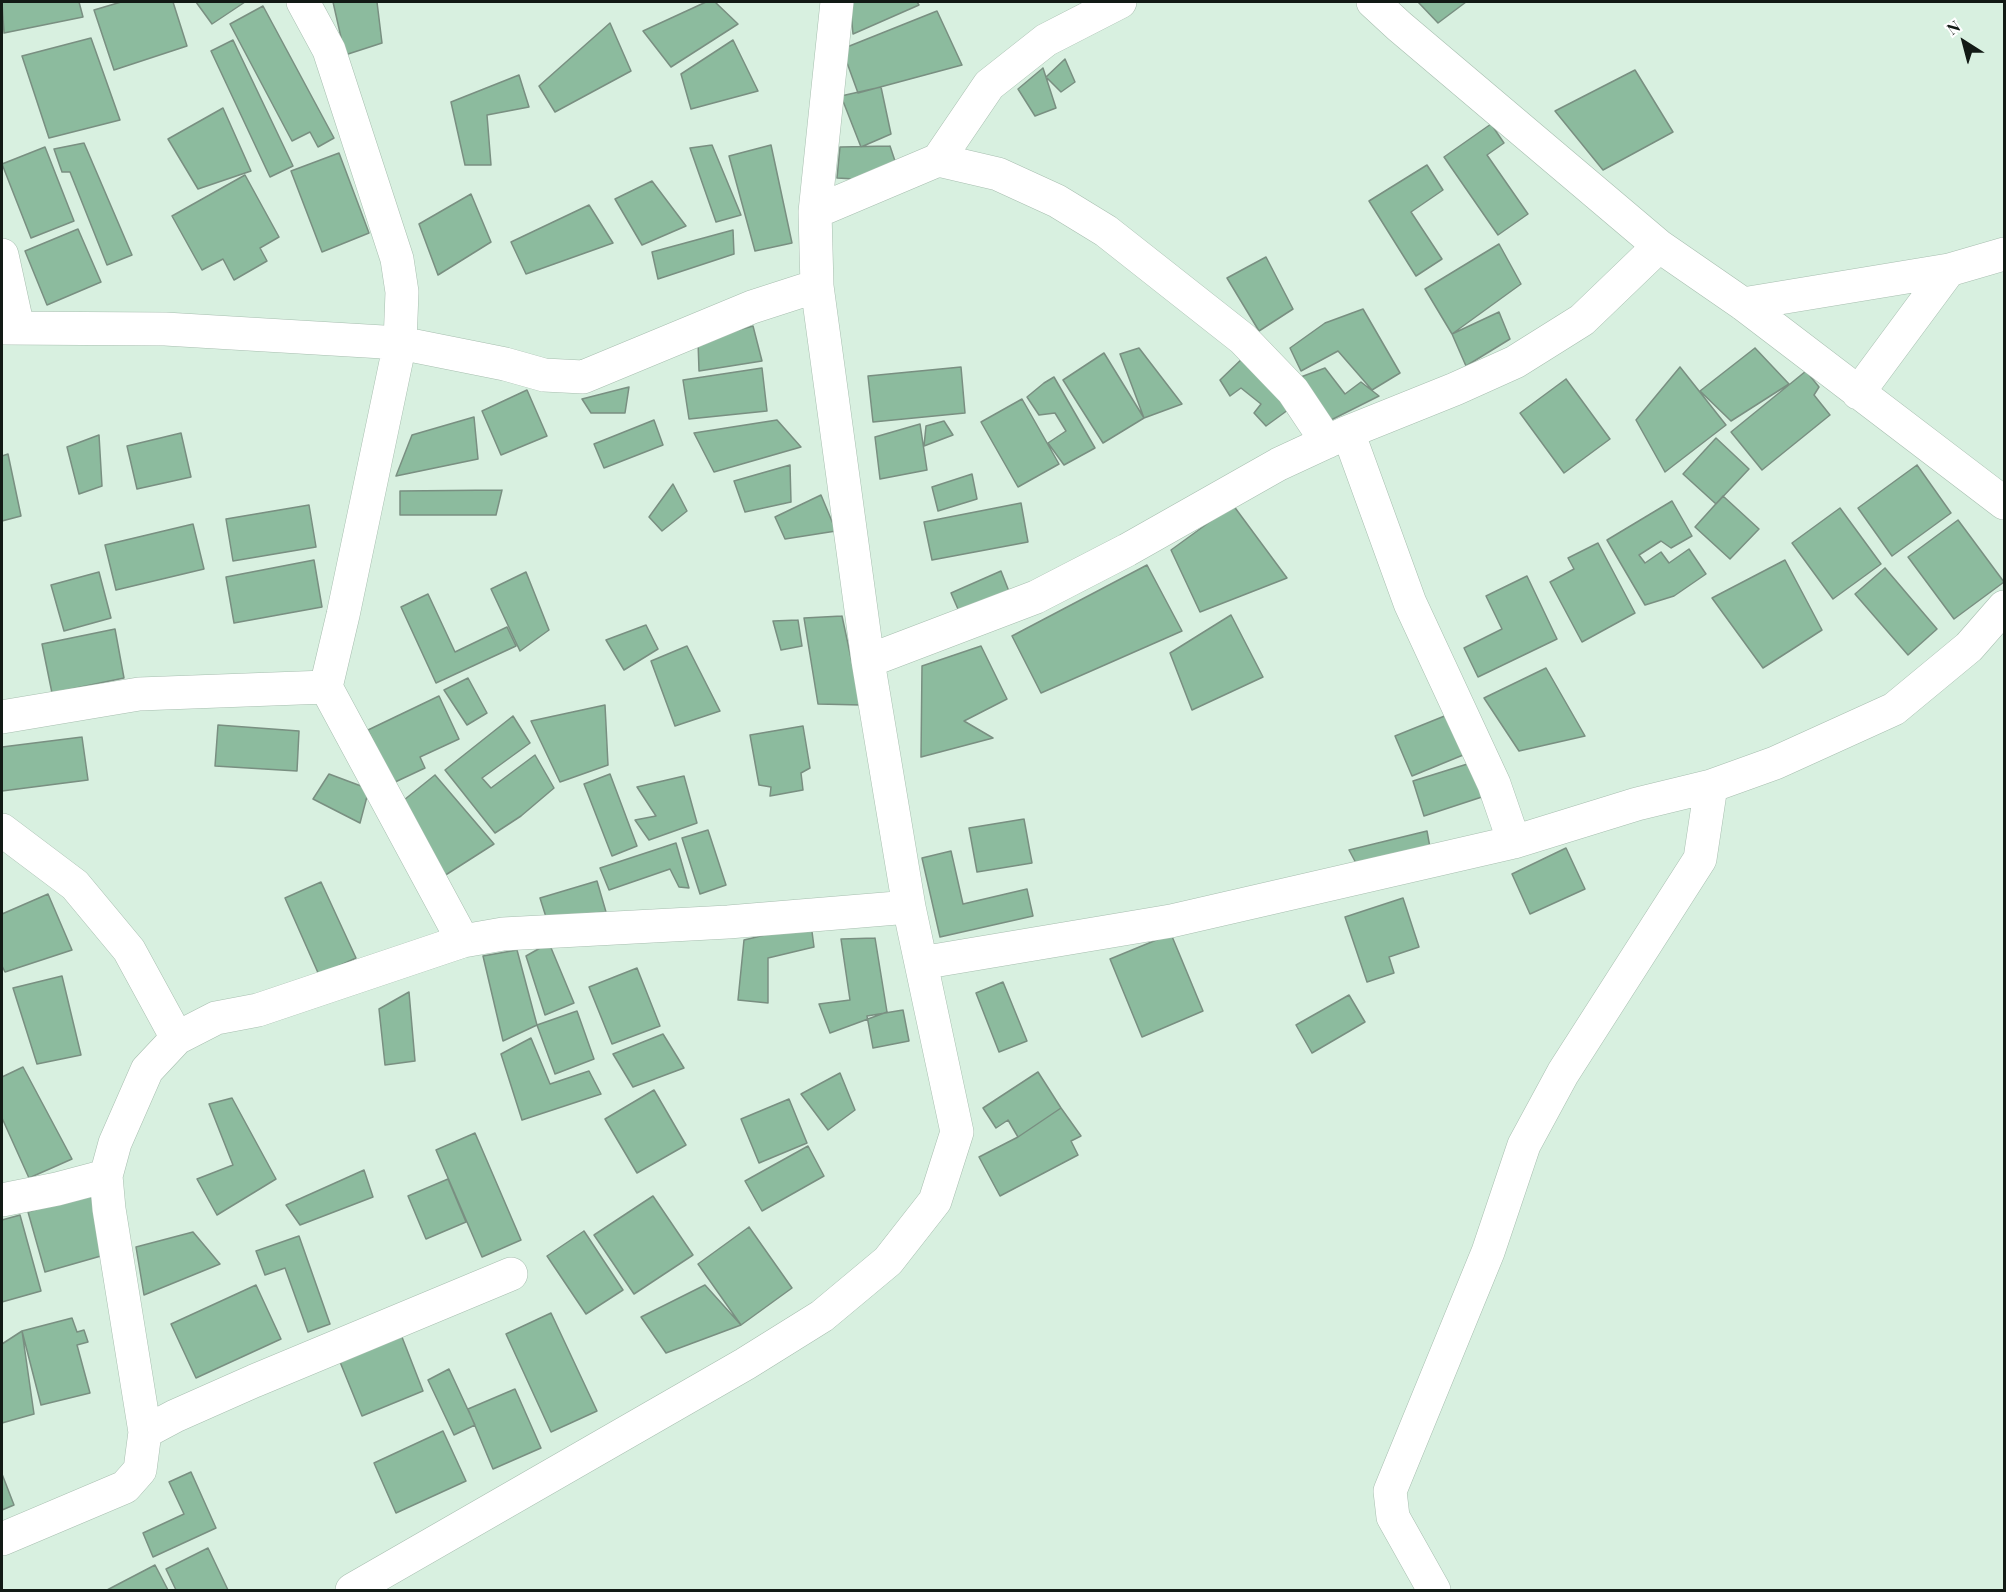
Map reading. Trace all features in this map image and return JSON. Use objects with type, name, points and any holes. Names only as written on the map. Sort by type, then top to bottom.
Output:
[{"type":"street","points":[[303,2],[329,50],[397,259],[402,292],[400,343],[344,615],[326,687],[463,941]]},
{"type":"street","points":[[352,1590],[745,1364],[822,1316],[888,1261],[935,1201],[957,1132],[909,907],[868,661],[817,286],[815,212],[837,2]]},
{"type":"street","points":[[815,212],[938,160],[989,85],[1046,40],[1120,2]]},
{"type":"street","points":[[1373,2],[1398,26],[1659,246],[1743,304],[2004,503]]},
{"type":"street","points":[[938,160],[998,174],[1057,201],[1106,231],[1243,339],[1337,437],[1410,603],[1494,784],[1514,842]]},
{"type":"street","points":[[868,661],[1036,597],[1127,550],[1279,465],[1337,437],[1515,362],[1582,320],[1659,246]]},
{"type":"street","points":[[1743,304],[1949,270],[2004,254]]},
{"type":"street","points":[[2,255],[10,328],[165,329],[400,343],[505,364],[544,375],[583,377],[752,307],[817,286]]},
{"type":"street","points":[[1858,393],[1949,270]]},
{"type":"street","points":[[921,963],[1171,921],[1514,842],[1637,804],[1711,786],[1776,763],[1894,710],[1969,646],[2004,608]]},
{"type":"street","points":[[2,717],[139,694],[326,687]]},
{"type":"street","points":[[1434,1590],[1393,1517],[1390,1491],[1488,1252],[1524,1145],[1563,1073],[1700,859],[1711,786]]},
{"type":"street","points":[[2,830],[75,885],[129,950],[177,1038]]},
{"type":"street","points":[[2,1539],[125,1487],[140,1470],[145,1432],[111,1221],[106,1176],[115,1143],[147,1070],[177,1038],[216,1018],[258,1010],[463,941],[503,934],[728,922],[909,907]]},
{"type":"street","points":[[2,1200],[106,1176]]},
{"type":"street","points":[[145,1432],[254,1381],[511,1275]]},
{"type":"building","points":[[2,2],[79,2],[83,17],[4,33]]},
{"type":"building","points":[[121,2],[173,2],[187,46],[114,70],[94,10]]},
{"type":"building","points":[[196,2],[245,2],[212,24]]},
{"type":"building","points":[[333,2],[377,2],[382,43],[345,55]]},
{"type":"building","points":[[706,2],[715,2],[738,24],[671,67],[643,31]]},
{"type":"building","points":[[850,2],[917,2],[919,5],[853,34]]},
{"type":"building","points":[[1418,2],[1466,2],[1438,23]]},
{"type":"building","points":[[263,6],[334,138],[318,147],[310,132],[292,141],[230,24]]},
{"type":"building","points":[[937,11],[962,65],[858,93],[842,49]]},
{"type":"building","points":[[610,23],[631,71],[555,112],[539,86]]},
{"type":"building","points":[[91,38],[120,120],[49,138],[22,56]]},
{"type":"building","points":[[233,40],[293,166],[270,177],[211,51]]},
{"type":"building","points":[[733,40],[758,91],[691,109],[681,74]]},
{"type":"building","points":[[1065,59],[1075,82],[1061,92],[1046,77]]},
{"type":"building","points":[[1043,68],[1056,108],[1035,116],[1018,89]]},
{"type":"building","points":[[1635,70],[1673,132],[1603,170],[1555,111]]},
{"type":"building","points":[[519,75],[529,107],[487,115],[491,165],[465,165],[451,102]]},
{"type":"building","points":[[881,87],[891,134],[861,147],[841,96]]},
{"type":"building","points":[[223,108],[251,171],[198,189],[168,139]]},
{"type":"building","points":[[1491,124],[1504,143],[1487,155],[1528,214],[1498,235],[1444,157]]},
{"type":"building","points":[[84,143],[132,255],[107,265],[70,172],[62,172],[54,149]]},
{"type":"building","points":[[712,145],[741,215],[716,222],[690,148]]},
{"type":"building","points":[[771,145],[792,243],[755,251],[729,156]]},
{"type":"building","points":[[890,146],[896,164],[873,180],[837,178],[840,147]]},
{"type":"building","points":[[45,147],[74,221],[31,238],[2,164]]},
{"type":"building","points":[[339,153],[369,233],[322,252],[291,171]]},
{"type":"building","points":[[1427,165],[1443,190],[1411,212],[1442,259],[1416,276],[1369,201]]},
{"type":"building","points":[[245,175],[279,237],[260,248],[267,261],[234,280],[223,259],[202,270],[172,216]]},
{"type":"building","points":[[652,181],[686,226],[642,245],[615,199]]},
{"type":"building","points":[[471,194],[491,242],[438,275],[419,224]]},
{"type":"building","points":[[589,205],[613,243],[526,274],[511,242]]},
{"type":"building","points":[[78,229],[101,282],[47,305],[25,251]]},
{"type":"building","points":[[733,230],[734,254],[658,279],[652,252]]},
{"type":"building","points":[[1499,244],[1521,284],[1452,334],[1425,289]]},
{"type":"building","points":[[1266,257],[1293,309],[1259,331],[1227,278]]},
{"type":"building","points":[[1363,309],[1400,373],[1372,390],[1338,351],[1301,371],[1290,348],[1325,323]]},
{"type":"building","points":[[1499,312],[1510,339],[1466,366],[1452,334]]},
{"type":"building","points":[[753,326],[762,361],[699,371],[698,341]]},
{"type":"building","points":[[1139,348],[1182,404],[1144,418],[1120,354]]},
{"type":"building","points":[[1755,348],[1789,384],[1731,421],[1700,391]]},
{"type":"building","points":[[1104,353],[1144,418],[1103,443],[1063,380]]},
{"type":"building","points":[[1247,354],[1292,407],[1266,426],[1254,413],[1261,404],[1241,388],[1230,396],[1220,380]]},
{"type":"building","points":[[961,367],[965,413],[873,422],[868,376]]},
{"type":"building","points":[[1680,367],[1726,425],[1665,472],[1636,420]]},
{"type":"building","points":[[762,368],[767,411],[689,419],[683,380]]},
{"type":"building","points":[[1325,368],[1345,394],[1361,382],[1379,396],[1327,422],[1298,378]]},
{"type":"building","points":[[1806,371],[1819,387],[1814,395],[1830,415],[1762,470],[1731,432]]},
{"type":"building","points":[[1054,377],[1095,448],[1064,465],[1048,443],[1066,431],[1055,413],[1039,415],[1027,397]]},
{"type":"building","points":[[1566,379],[1610,439],[1564,473],[1520,413]]},
{"type":"building","points":[[629,387],[625,413],[591,413],[582,399]]},
{"type":"building","points":[[527,390],[547,436],[501,455],[482,411]]},
{"type":"building","points":[[1022,399],[1059,464],[1018,487],[981,422]]},
{"type":"building","points":[[474,417],[478,459],[396,476],[412,435]]},
{"type":"building","points":[[654,420],[663,445],[604,468],[594,444]]},
{"type":"building","points":[[777,420],[801,447],[714,472],[694,433]]},
{"type":"building","points":[[944,421],[953,435],[924,446],[926,426]]},
{"type":"building","points":[[920,424],[927,470],[880,479],[875,437]]},
{"type":"building","points":[[181,433],[191,477],[137,489],[127,446]]},
{"type":"building","points":[[99,435],[102,486],[79,494],[67,447]]},
{"type":"building","points":[[1716,438],[1749,469],[1716,504],[1683,474]]},
{"type":"building","points":[[8,454],[21,516],[2,521],[2,456]]},
{"type":"building","points":[[790,465],[791,502],[745,512],[734,481]]},
{"type":"building","points":[[1917,465],[1951,513],[1892,556],[1858,508]]},
{"type":"building","points":[[972,474],[977,499],[938,511],[932,487]]},
{"type":"building","points":[[673,484],[687,511],[662,531],[649,517]]},
{"type":"building","points":[[502,490],[496,515],[400,515],[400,491]]},
{"type":"building","points":[[821,495],[836,531],[785,539],[775,517]]},
{"type":"building","points":[[1723,496],[1759,529],[1730,559],[1695,527]]},
{"type":"building","points":[[1672,501],[1692,536],[1671,548],[1661,541],[1639,555],[1645,563],[1661,552],[1669,563],[1689,549],[1706,574],[1674,596],[1645,605],[1607,540]]},
{"type":"building","points":[[1021,503],[1028,542],[932,560],[924,522]]},
{"type":"building","points":[[309,505],[316,547],[233,561],[226,519]]},
{"type":"building","points":[[1233,505],[1287,578],[1200,612],[1171,550]]},
{"type":"building","points":[[1840,508],[1881,564],[1833,599],[1792,543]]},
{"type":"building","points":[[1958,520],[2004,582],[1954,619],[1908,557]]},
{"type":"building","points":[[193,524],[204,569],[116,590],[105,545]]},
{"type":"building","points":[[1598,543],[1635,613],[1582,642],[1550,582],[1574,569],[1568,558]]},
{"type":"building","points":[[314,560],[322,607],[234,623],[226,577]]},
{"type":"building","points":[[1785,560],[1822,630],[1763,668],[1712,598]]},
{"type":"building","points":[[1147,565],[1182,631],[1041,693],[1012,636]]},
{"type":"building","points":[[1885,568],[1937,629],[1908,655],[1855,594]]},
{"type":"building","points":[[1001,571],[1010,594],[961,616],[951,593]]},
{"type":"building","points":[[99,572],[111,618],[64,631],[51,585]]},
{"type":"building","points":[[526,572],[549,630],[520,651],[491,589]]},
{"type":"building","points":[[1527,576],[1557,639],[1478,677],[1464,648],[1502,629],[1486,596]]},
{"type":"building","points":[[428,594],[455,652],[507,627],[516,646],[436,683],[401,607]]},
{"type":"building","points":[[1231,615],[1263,677],[1192,710],[1170,653]]},
{"type":"building","points":[[842,616],[861,705],[818,704],[804,618]]},
{"type":"building","points":[[798,620],[802,646],[781,650],[773,621]]},
{"type":"building","points":[[646,625],[658,649],[624,670],[606,640]]},
{"type":"building","points":[[115,629],[124,678],[52,693],[42,644]]},
{"type":"building","points":[[687,646],[720,711],[675,726],[651,661]]},
{"type":"building","points":[[981,646],[1007,699],[964,721],[993,738],[921,757],[922,666]]},
{"type":"building","points":[[1546,668],[1585,736],[1519,751],[1484,698]]},
{"type":"building","points":[[468,678],[487,713],[467,725],[444,690]]},
{"type":"building","points":[[439,696],[459,739],[420,757],[425,768],[393,783],[368,730]]},
{"type":"building","points":[[605,705],[608,765],[560,782],[531,721]]},
{"type":"building","points":[[1452,713],[1468,753],[1412,776],[1395,736]]},
{"type":"building","points":[[513,716],[530,743],[482,778],[491,788],[535,755],[554,788],[521,816],[495,833],[445,770]]},
{"type":"building","points":[[218,725],[299,731],[297,771],[215,766]]},
{"type":"building","points":[[803,726],[810,768],[801,773],[803,790],[770,796],[771,787],[759,785],[750,735]]},
{"type":"building","points":[[82,737],[88,780],[2,791],[2,747]]},
{"type":"building","points":[[1477,761],[1488,795],[1424,816],[1413,781]]},
{"type":"building","points":[[329,774],[369,789],[360,823],[313,799]]},
{"type":"building","points":[[610,774],[637,846],[612,856],[584,784]]},
{"type":"building","points":[[435,775],[494,844],[444,876],[404,800]]},
{"type":"building","points":[[684,776],[697,823],[649,840],[635,820],[656,816],[637,787]]},
{"type":"building","points":[[1024,819],[1032,863],[977,872],[969,828]]},
{"type":"building","points":[[708,830],[726,885],[700,894],[682,838]]},
{"type":"building","points":[[1427,831],[1431,853],[1357,865],[1349,850]]},
{"type":"building","points":[[676,843],[689,888],[679,887],[670,869],[609,890],[600,868]]},
{"type":"building","points":[[1566,848],[1585,889],[1530,914],[1512,874]]},
{"type":"building","points":[[951,851],[963,904],[1027,889],[1033,916],[940,937],[922,858]]},
{"type":"building","points":[[597,881],[606,912],[546,917],[540,898]]},
{"type":"building","points":[[321,882],[356,958],[319,975],[285,898]]},
{"type":"building","points":[[48,894],[72,950],[5,972],[2,966],[2,914]]},
{"type":"building","points":[[1403,898],[1419,947],[1389,957],[1394,973],[1367,982],[1345,917]]},
{"type":"building","points":[[811,924],[814,947],[768,958],[768,1003],[738,1000],[744,940]]},
{"type":"building","points":[[1171,934],[1203,1011],[1142,1037],[1110,959]]},
{"type":"building","points":[[875,938],[887,1012],[830,1033],[819,1004],[850,1000],[841,939]]},
{"type":"building","points":[[549,943],[574,1003],[545,1015],[526,956]]},
{"type":"building","points":[[517,950],[537,1025],[503,1041],[483,956]]},
{"type":"building","points":[[637,968],[660,1026],[612,1044],[589,987]]},
{"type":"building","points":[[62,976],[81,1055],[37,1064],[13,988]]},
{"type":"building","points":[[1003,982],[1027,1041],[999,1052],[976,993]]},
{"type":"building","points":[[409,992],[415,1061],[385,1065],[379,1009]]},
{"type":"building","points":[[1349,995],[1365,1022],[1312,1053],[1296,1025]]},
{"type":"building","points":[[903,1010],[909,1041],[873,1048],[867,1016]]},
{"type":"building","points":[[577,1011],[594,1059],[555,1074],[537,1025]]},
{"type":"building","points":[[663,1034],[684,1068],[633,1087],[613,1054]]},
{"type":"building","points":[[531,1038],[550,1084],[589,1071],[601,1094],[522,1120],[501,1054]]},
{"type":"building","points":[[23,1067],[72,1159],[29,1178],[2,1118],[2,1077]]},
{"type":"building","points":[[1038,1072],[1061,1108],[1018,1137],[1008,1120],[996,1128],[983,1108]]},
{"type":"building","points":[[840,1073],[855,1110],[828,1130],[801,1094]]},
{"type":"building","points":[[654,1090],[686,1145],[637,1173],[605,1119]]},
{"type":"building","points":[[232,1098],[276,1179],[217,1215],[197,1179],[233,1165],[209,1104]]},
{"type":"building","points":[[789,1099],[807,1143],[759,1163],[741,1119]]},
{"type":"building","points":[[1061,1108],[1081,1136],[1071,1141],[1078,1155],[1000,1196],[979,1157],[1018,1137]]},
{"type":"building","points":[[475,1133],[521,1240],[482,1257],[436,1150]]},
{"type":"building","points":[[808,1146],[824,1176],[762,1211],[745,1181]]},
{"type":"building","points":[[364,1170],[373,1197],[300,1225],[286,1205]]},
{"type":"building","points":[[448,1179],[466,1222],[426,1239],[408,1196]]},
{"type":"building","points":[[90,1193],[108,1254],[45,1272],[28,1212]]},
{"type":"building","points":[[653,1196],[693,1255],[634,1294],[594,1235]]},
{"type":"building","points":[[20,1215],[41,1291],[2,1302],[2,1220]]},
{"type":"building","points":[[749,1227],[792,1288],[741,1325],[698,1264]]},
{"type":"building","points":[[584,1231],[623,1290],[586,1314],[547,1256]]},
{"type":"building","points":[[193,1232],[220,1264],[144,1295],[136,1247]]},
{"type":"building","points":[[299,1236],[330,1324],[308,1332],[285,1268],[265,1275],[256,1251]]},
{"type":"building","points":[[256,1285],[281,1339],[196,1378],[171,1324]]},
{"type":"building","points":[[705,1285],[741,1325],[666,1353],[641,1317]]},
{"type":"building","points":[[551,1313],[597,1411],[551,1432],[506,1334]]},
{"type":"building","points":[[72,1318],[77,1332],[84,1330],[88,1342],[77,1345],[90,1393],[41,1405],[22,1331]]},
{"type":"building","points":[[22,1331],[34,1414],[2,1423],[2,1344]]},
{"type":"building","points":[[400,1332],[423,1391],[362,1416],[338,1357]]},
{"type":"building","points":[[449,1369],[475,1425],[454,1435],[428,1380]]},
{"type":"building","points":[[515,1389],[541,1448],[493,1469],[468,1409]]},
{"type":"building","points":[[443,1431],[466,1481],[396,1513],[374,1463]]},
{"type":"building","points":[[191,1472],[216,1528],[153,1557],[143,1533],[184,1514],[169,1482]]},
{"type":"building","points":[[2,1474],[14,1505],[2,1510]]},
{"type":"building","points":[[208,1548],[228,1590],[176,1590],[166,1569]]},
{"type":"building","points":[[155,1565],[168,1590],[107,1590]]}]
